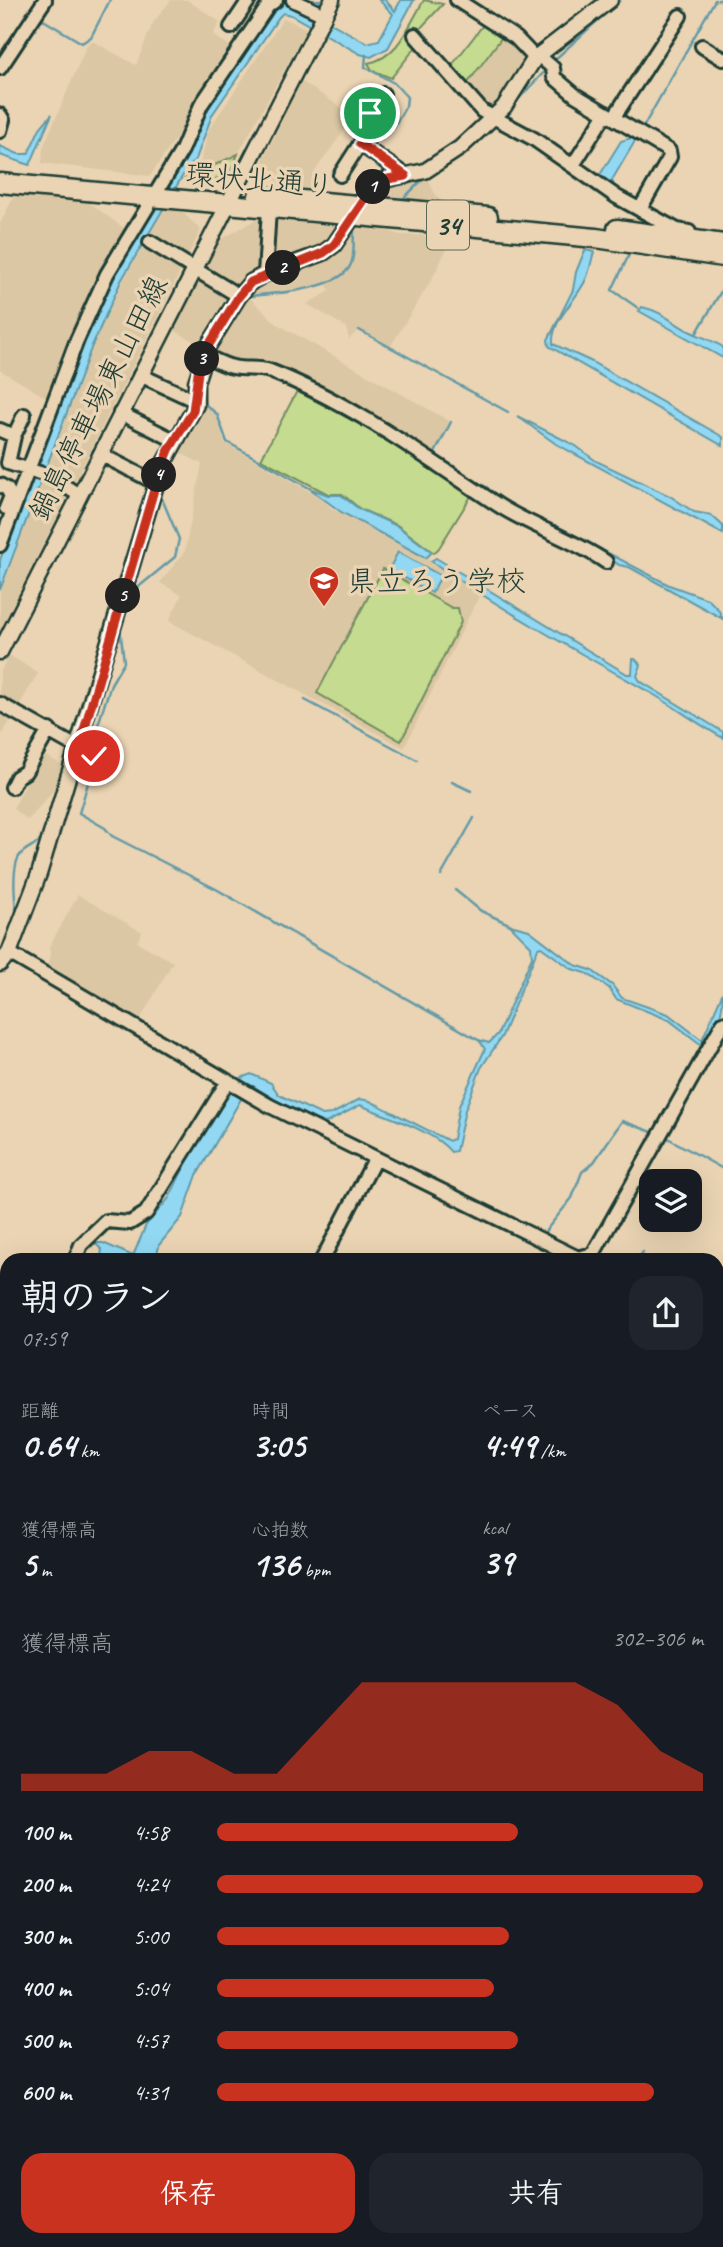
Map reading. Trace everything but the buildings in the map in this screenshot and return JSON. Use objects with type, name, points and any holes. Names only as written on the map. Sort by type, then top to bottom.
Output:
[{"type":"highway","name":"環状北通り","points":[[0,171],[229,200],[660,233],[716,243]]},
{"type":"highway","name":"環状北通り","points":[[0,183],[163,193]]},
{"type":"highway","name":"環状北通り","points":[[229,200],[269,209],[355,211],[596,238],[723,257]]},
{"type":"main road","name":"鍋島停車場東山田線","points":[[0,652],[192,270],[316,31],[317,13],[332,0]]},
{"type":"main road","points":[[5,958],[90,753],[156,483],[191,416],[196,401],[196,382],[239,296],[251,282],[265,274],[323,253],[334,245],[373,187],[388,179],[425,171],[460,148],[495,119],[543,61],[610,0]]},
{"type":"street","points":[[0,68],[46,0]]},
{"type":"street","points":[[231,27],[249,0],[265,10]]},
{"type":"street","points":[[0,545],[77,340],[102,285],[163,193],[201,105],[265,10],[276,0]]},
{"type":"street","points":[[293,0],[317,13]]},
{"type":"street","points":[[457,0],[516,38],[543,61],[554,77],[568,89],[669,151],[670,157],[643,211]]},
{"type":"street","points":[[575,162],[680,16]]},
{"type":"street","points":[[415,35],[447,74],[495,119],[534,139],[614,195],[677,230],[708,235],[716,243]]},
{"type":"street","points":[[702,47],[723,58]]},
{"type":"street","points":[[340,175],[372,125],[370,113],[383,94]]},
{"type":"street","points":[[0,114],[3,120],[0,131]]},
{"type":"street","points":[[360,144],[406,176]]},
{"type":"street","points":[[265,274],[269,209]]},
{"type":"street","points":[[150,242],[192,270],[239,296]]},
{"type":"street","points":[[207,357],[234,368],[256,367],[271,372],[331,402],[423,453],[436,466],[501,507],[606,562]]},
{"type":"street","points":[[140,375],[196,401]]},
{"type":"street","points":[[120,413],[176,441]]},
{"type":"street","points":[[24,415],[13,436],[8,463],[46,475],[79,495]]},
{"type":"street","points":[[0,430],[13,436]]},
{"type":"street","points":[[100,454],[156,483]]},
{"type":"street","points":[[0,485],[7,489],[10,496],[0,524]]},
{"type":"street","points":[[0,704],[90,753]]},
{"type":"street","points":[[12,787],[17,777],[25,772],[50,730]]},
{"type":"street","points":[[5,958],[246,1091],[568,1253]]},
{"type":"street","points":[[594,1253],[723,1023]]},
{"type":"street","points":[[78,1253],[81,1245],[106,1221],[130,1223],[146,1213],[230,1082]]},
{"type":"street","points":[[326,1253],[375,1158]]},
{"type":"shaded area","points":[[171,0],[187,0],[220,22],[213,35],[236,50],[150,176],[42,163],[43,148],[87,45],[92,41],[136,65],[153,23]]},
{"type":"shaded area","points":[[284,18],[307,29],[238,154],[196,176],[189,174],[201,160],[209,129]]},
{"type":"shaded area","points":[[505,33],[532,56],[492,114],[464,88]]},
{"type":"shaded area","points":[[301,81],[354,116],[315,171],[311,188],[277,186],[263,160]]},
{"type":"shaded area","points":[[426,174],[434,192],[444,204],[371,199],[376,191],[388,185]]},
{"type":"shaded area","points":[[15,194],[87,201],[129,232],[52,401],[0,370],[0,224]]},
{"type":"shaded area","points":[[164,209],[182,212],[201,230],[0,631],[0,593],[93,346],[123,281]]},
{"type":"shaded area","points":[[257,219],[385,230],[400,235],[453,236],[432,279],[390,347],[359,330],[349,339],[346,327],[307,304],[330,291],[327,285],[250,298],[277,324],[451,422],[435,453],[438,459],[478,481],[446,539],[434,553],[397,525],[360,509],[342,494],[328,494],[261,459],[300,384],[235,366],[174,330],[220,240]]},
{"type":"shaded area","name":"県立ろう学校","points":[[204,405],[216,414],[225,443],[323,499],[331,508],[409,548],[481,592],[404,748],[169,621],[182,595],[160,583],[185,551],[202,464],[175,450]]},
{"type":"shaded area","points":[[9,655],[38,673],[0,738],[0,673]]},
{"type":"shaded area","points":[[41,754],[69,768],[61,794],[53,791],[28,820],[13,809]]},
{"type":"shaded area","points":[[78,895],[142,932],[137,942],[173,962],[138,1023],[46,968],[51,956],[49,947]]},
{"type":"green space","points":[[424,0],[443,4],[417,32],[419,43],[391,78],[372,70],[368,63],[387,55],[395,47],[408,30]]},
{"type":"green space","points":[[487,20],[505,33],[464,88],[453,77],[453,64]]},
{"type":"green space","points":[[238,154],[229,174],[208,182],[185,179]]},
{"type":"green space","points":[[297,391],[418,455],[473,493],[434,553],[397,525],[360,509],[342,494],[328,494],[261,459]]},
{"type":"green space","points":[[383,569],[452,608],[458,608],[461,622],[401,741],[317,693]]},
{"type":"water","points":[[280,0],[289,0],[304,11],[311,0],[320,0],[313,13],[367,43],[379,40],[393,14],[379,0],[385,0],[395,11],[401,0],[414,0],[388,48],[371,57],[360,54],[291,15],[283,13],[279,17],[212,115],[196,159],[183,175],[121,281],[92,346],[0,590],[0,560],[82,341],[111,275],[204,109]]},
{"type":"water","points":[[52,114],[30,165],[0,155],[0,146],[18,154],[28,154],[40,128]]},
{"type":"water","points":[[638,136],[612,180],[616,192],[598,178],[621,141]]},
{"type":"water","points":[[585,250],[594,252],[589,273],[556,327],[553,344],[590,361],[723,437],[723,446],[549,346],[548,340],[573,290],[576,272]]},
{"type":"water","points":[[642,307],[661,314],[723,347],[723,358],[639,311]]},
{"type":"water","points":[[517,416],[576,446],[596,461],[670,496],[694,512],[711,515],[723,526],[723,534],[556,444]]},
{"type":"water","points":[[309,488],[328,495],[341,495],[359,509],[397,526],[432,552],[426,558],[341,512]]},
{"type":"water","points":[[591,544],[669,585],[708,599],[723,619],[629,567],[619,565]]},
{"type":"water","points":[[398,552],[441,576],[432,593],[389,569]]},
{"type":"water","points":[[436,558],[627,674],[632,674],[635,659],[641,665],[637,676],[640,681],[723,732],[723,738],[484,596],[431,561]]},
{"type":"water","points":[[510,925],[529,930],[575,965],[591,970],[612,985],[622,998],[668,1014],[702,1040],[723,992],[721,1014],[716,1028],[703,1046],[669,1020],[616,999],[609,988],[586,973],[572,969],[541,947],[538,948],[502,1036],[481,1068],[465,1110],[456,1151],[451,1152],[444,1144],[422,1131],[360,1105],[326,1123],[302,1116],[253,1086],[248,1087],[197,1175],[182,1217],[159,1245],[157,1253],[134,1253],[146,1225],[169,1198],[192,1151],[236,1080],[251,1074],[271,1083],[279,1095],[322,1115],[332,1114],[360,1099],[370,1101],[449,1141],[453,1139],[459,1106],[485,1049],[479,1040],[489,1043],[498,1034],[532,957],[531,946]]},
{"type":"water","points":[[95,1243],[103,1243],[126,1253],[102,1253]]},
{"type":"waterway","points":[[40,18],[82,43],[91,37],[110,0]]},
{"type":"waterway","points":[[551,63],[620,0]]},
{"type":"waterway","points":[[641,131],[715,0]]},
{"type":"waterway","points":[[366,55],[365,67],[394,83],[407,97],[406,106],[394,127]]},
{"type":"waterway","points":[[511,107],[547,69]]},
{"type":"waterway","points":[[403,199],[425,177]]},
{"type":"waterway","points":[[242,303],[248,296],[305,289],[334,280],[345,273],[351,264],[354,231]]},
{"type":"waterway","points":[[629,255],[612,290],[638,308]]},
{"type":"waterway","points":[[696,334],[723,288]]},
{"type":"waterway","points":[[359,330],[508,412]]},
{"type":"waterway","points":[[201,401],[217,414],[227,442],[311,489]]},
{"type":"waterway","points":[[437,459],[435,453],[451,422]]},
{"type":"waterway","points":[[469,478],[488,488]]},
{"type":"waterway","points":[[130,594],[175,557],[179,539],[160,494]]},
{"type":"waterway","points":[[555,525],[592,545]]},
{"type":"waterway","points":[[90,750],[111,684],[124,662],[120,627]]},
{"type":"waterway","points":[[305,700],[417,760]]},
{"type":"waterway","points":[[77,770],[87,756]]},
{"type":"waterway","points":[[94,763],[79,813],[105,828],[112,836],[216,889],[480,1041]]},
{"type":"waterway","points":[[452,782],[471,791]]},
{"type":"waterway","points":[[441,876],[474,818]]},
{"type":"waterway","points":[[17,917],[14,883],[18,858],[44,837]]},
{"type":"waterway","points":[[455,890],[481,911],[511,925]]},
{"type":"waterway","points":[[543,1234],[572,1198],[582,1172],[594,1162],[622,1121],[655,1133]]},
{"type":"waterway","points":[[666,1137],[723,1169]]},
{"type":"place","name":"県立ろう学校","points":[[324,608]]},
{"type":"route","points":[[94,756],[79,747],[161,468],[196,405],[199,365],[207,348],[239,296],[251,282],[265,274],[323,253],[334,245],[373,187],[388,179],[406,176],[360,144],[372,125],[370,113]]}]
